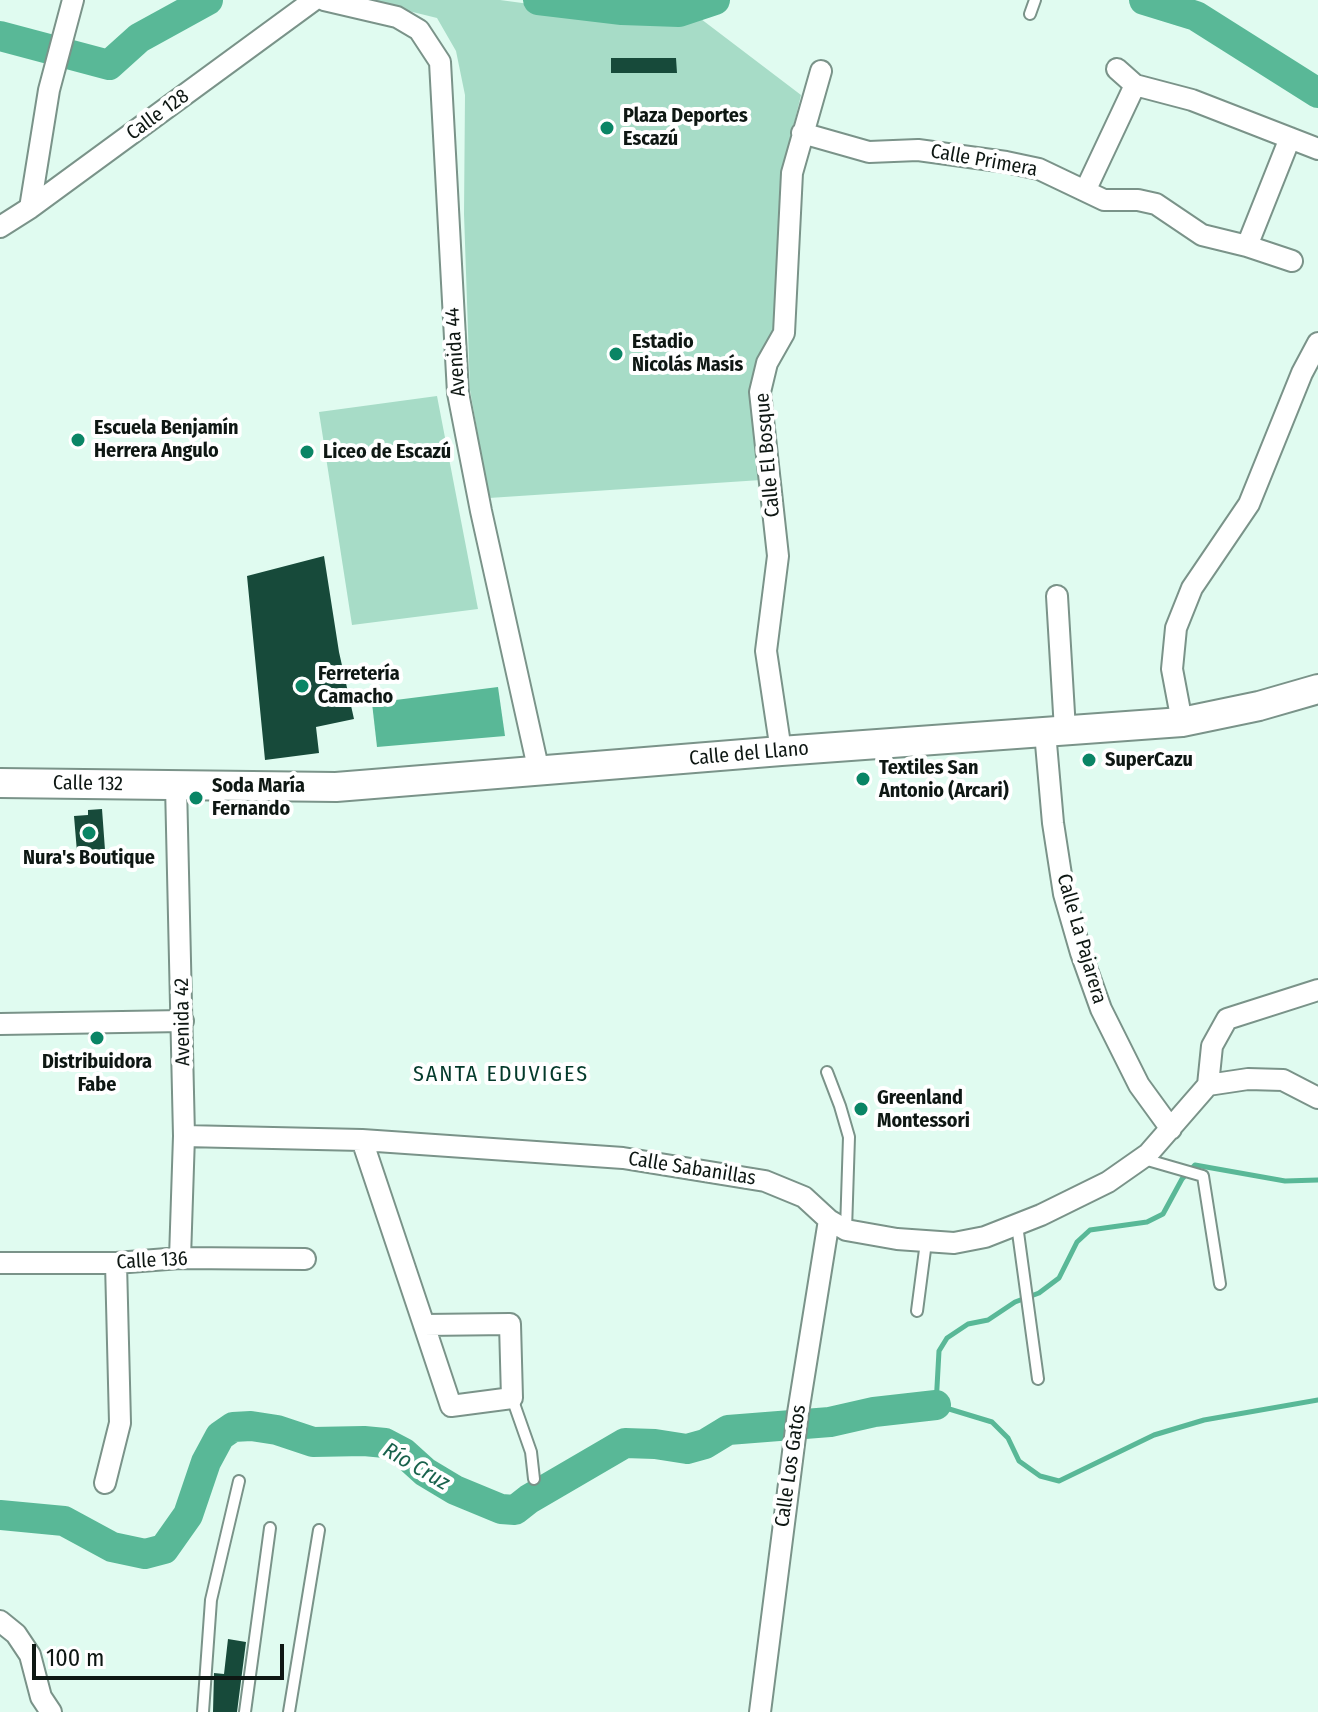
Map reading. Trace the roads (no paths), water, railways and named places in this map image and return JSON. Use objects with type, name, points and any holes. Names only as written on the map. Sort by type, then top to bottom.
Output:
[{"type":"main road","name":"Calle del Llano","points":[[176,785],[336,787],[1182,722],[1259,706],[1318,689]]},
{"type":"main road","name":"Calle 132","points":[[0,783],[176,785]]},
{"type":"street","points":[[30,208],[49,90],[73,0]]},
{"type":"street","name":"Calle 128","points":[[0,227],[314,0]]},
{"type":"street","name":"Avenida 44","points":[[324,0],[397,17],[419,30],[440,62],[458,393],[539,772]]},
{"type":"street","points":[[1117,69],[1135,85],[1192,100],[1318,149]]},
{"type":"street","name":"Calle El Bosque","points":[[781,751],[766,651],[778,556],[760,392],[767,363],[784,333],[792,173],[821,71]]},
{"type":"street","points":[[1086,189],[1135,85]]},
{"type":"street","name":"Calle Primera","points":[[802,133],[869,152],[918,150],[1039,169],[1104,200],[1138,200],[1156,204],[1202,235],[1292,261]]},
{"type":"street","points":[[1247,246],[1290,138]]},
{"type":"street","points":[[1182,722],[1172,669],[1176,628],[1192,588],[1249,504],[1302,373],[1318,343]]},
{"type":"street","name":"Calle La Pajarera","points":[[1057,596],[1053,823],[1064,894],[1101,1009],[1139,1085],[1171,1129]]},
{"type":"street","name":"Avenida 42","points":[[176,785],[184,1136],[180,1258]]},
{"type":"street","points":[[838,1225],[926,1242],[954,1243],[985,1237],[1041,1215],[1108,1182],[1142,1159],[1171,1129],[1208,1085],[1212,1046],[1227,1019],[1318,990]]},
{"type":"street","points":[[0,1024],[183,1021]]},
{"type":"street","points":[[1208,1085],[1248,1079],[1283,1080],[1318,1098]]},
{"type":"street","name":"Calle Sabanillas","points":[[184,1136],[362,1140],[623,1158],[765,1181],[804,1197],[838,1225]]},
{"type":"street","points":[[362,1140],[451,1406],[512,1398],[510,1324],[424,1325]]},
{"type":"street","name":"Calle Los Gatos","points":[[760,1712],[798,1413],[838,1225]]},
{"type":"street","name":"Calle 136","points":[[0,1263],[116,1263],[180,1258],[305,1259]]},
{"type":"street","points":[[105,1483],[120,1423],[116,1263]]},
{"type":"street","points":[[0,1621],[16,1634],[30,1655],[41,1697],[51,1712]]},
{"type":"lane","points":[[1030,14],[1035,0]]},
{"type":"lane","points":[[827,1072],[849,1137],[838,1225]]},
{"type":"lane","points":[[1142,1159],[1203,1176],[1220,1284]]},
{"type":"lane","points":[[1017,1225],[1038,1379]]},
{"type":"lane","points":[[917,1311],[926,1242]]},
{"type":"lane","points":[[512,1398],[531,1452],[534,1479]]},
{"type":"lane","points":[[203,1712],[211,1600],[239,1481]]},
{"type":"lane","points":[[245,1712],[270,1528]]},
{"type":"lane","points":[[289,1712],[319,1530]]},
{"type":"waterway","points":[[0,36],[109,65],[139,38],[208,0]]},
{"type":"waterway","points":[[538,0],[622,10],[679,12],[715,0]]},
{"type":"waterway","points":[[1144,0],[1196,16],[1318,93]]},
{"type":"waterway","points":[[1318,1180],[1285,1181],[1195,1165],[1182,1179],[1163,1214],[1147,1222],[1090,1230],[1077,1242],[1059,1278],[1039,1293],[1015,1302],[988,1320],[968,1324],[947,1338],[939,1351],[936,1405],[992,1422],[1008,1438],[1019,1461],[1040,1476],[1059,1481],[1154,1435],[1204,1420],[1318,1400]]},
{"type":"waterway","name":"Río Cruz","points":[[0,1515],[64,1521],[112,1547],[145,1554],[164,1549],[188,1515],[206,1462],[220,1436],[233,1427],[277,1430],[313,1442],[385,1443],[455,1490],[501,1509],[515,1510],[625,1443],[687,1449],[705,1444],[728,1430],[830,1422],[874,1412],[936,1405]]},
{"type":"place","name":"Plaza Deportes Escazú","points":[[607,128]]},
{"type":"place","name":"Estadio Nicolás Masís","points":[[616,354]]},
{"type":"place","name":"Escuela Benjamín Herrera Angulo","points":[[78,440]]},
{"type":"place","name":"Liceo de Escazú","points":[[307,452]]},
{"type":"place","name":"Ferretería Camacho","points":[[302,686]]},
{"type":"place","name":"SuperCazu","points":[[1089,760]]},
{"type":"place","name":"Textiles San Antonio (Arcari)","points":[[863,779]]},
{"type":"place","name":"Soda María Fernando","points":[[196,798]]},
{"type":"place","name":"Nura's Boutique","points":[[89,833]]},
{"type":"place","name":"Distribuidora Fabe","points":[[97,1038]]},
{"type":"place","name":"Greenland Montessori","points":[[861,1109]]},
{"type":"district","name":"SANTA EDUVIGES","points":[[501,1075]]}]
